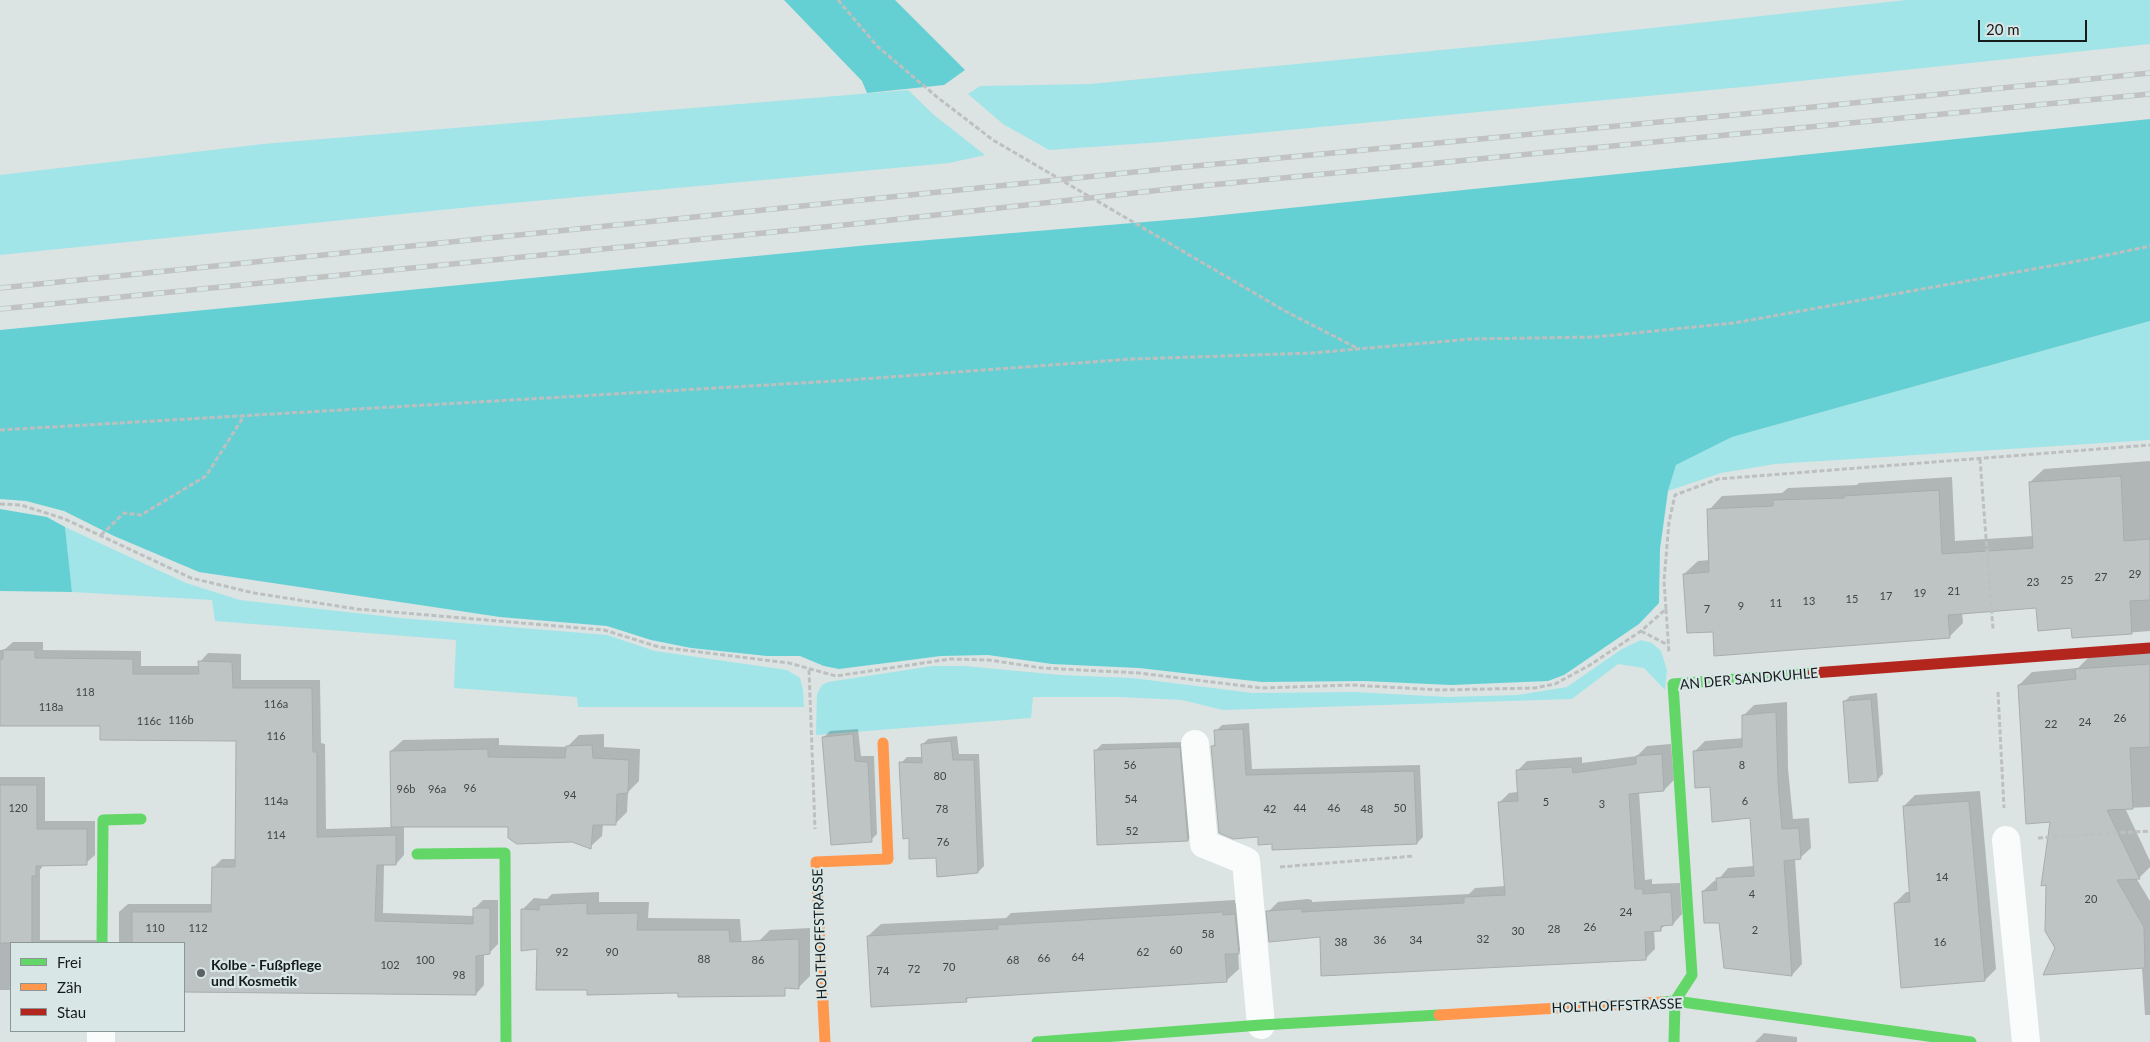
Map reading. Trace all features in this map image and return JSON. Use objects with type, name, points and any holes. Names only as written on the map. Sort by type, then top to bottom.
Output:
[{"type":"street","name":"AN DER SANDKUHLE","points":[[1675,1001],[1692,975],[1673,684],[2150,648]]},
{"type":"street","name":"HOLTHOFFSTRASSE","points":[[825,1042],[816,862],[888,859],[883,743]]},
{"type":"street","points":[[1195,744],[1204,844],[1246,861],[1261,1025]]},
{"type":"street","points":[[102,942],[103,820],[141,819]]},
{"type":"street","points":[[2006,840],[2026,1042]]},
{"type":"street","points":[[417,854],[505,853],[506,1042]]},
{"type":"street","points":[[1674,1042],[1675,1001]]},
{"type":"street","name":"HOLTHOFFSTRASSE","points":[[1037,1042],[1261,1025],[1675,1001],[1971,1042]]},
{"type":"path","points":[[838,0],[877,46],[993,140],[1284,311],[1359,348]]},
{"type":"path","points":[[0,430],[835,381],[1132,359],[1312,353],[1470,339],[1595,337],[1734,322],[2089,259],[2150,246]]},
{"type":"path","points":[[101,535],[124,513],[141,515],[206,476],[244,416]]},
{"type":"path","points":[[1673,684],[1668,645],[1664,581],[1669,522],[1675,495],[1718,479],[2150,445]]},
{"type":"path","points":[[1980,459],[1996,659],[2006,840],[2150,831]]},
{"type":"path","points":[[0,504],[21,505],[56,516],[101,535],[191,578],[254,594],[356,609],[604,630],[659,647],[788,663],[836,676],[950,659],[989,660],[1042,668],[1139,673],[1261,688],[1352,686],[1440,690],[1535,688],[1555,684],[1590,665],[1640,631],[1666,609]]},
{"type":"path","points":[[1640,631],[1668,645]]},
{"type":"path","points":[[809,670],[816,862]]},
{"type":"path","points":[[1247,869],[1414,856]]},
{"type":"shaded area","points":[[784,0],[895,0],[965,70],[944,85],[867,93],[862,81]]},
{"type":"shaded area","points":[[1907,0],[2150,0],[2150,44],[1753,86],[1162,142],[1049,150],[1003,124],[968,94],[980,86],[1090,84],[1524,42]]},
{"type":"shaded area","points":[[908,90],[934,115],[985,155],[949,163],[480,206],[0,255],[0,175],[263,144]]},
{"type":"shaded area","points":[[2150,119],[2150,321],[1732,437],[1676,465],[1668,491],[1660,549],[1659,603],[1639,624],[1564,675],[1548,681],[1451,685],[1364,681],[1262,682],[1139,668],[1052,664],[988,655],[941,656],[839,669],[824,666],[800,656],[767,656],[691,648],[651,640],[607,626],[500,617],[199,572],[114,536],[64,511],[26,501],[0,499],[0,330],[869,245],[1193,218]]},
{"type":"shaded area","points":[[2150,321],[2150,440],[1775,464],[1721,473],[1668,491],[1676,465],[1732,437]]},
{"type":"shaded area","points":[[0,509],[47,517],[65,527],[72,592],[0,591]]},
{"type":"shaded area","points":[[65,527],[186,583],[240,600],[400,618],[607,635],[655,651],[787,670],[800,678],[804,707],[578,707],[577,697],[454,688],[456,640],[215,621],[212,600],[72,592]]},
{"type":"shaded area","points":[[1641,640],[1652,643],[1661,651],[1667,670],[1665,690],[1644,668],[1618,664],[1572,699],[1223,710],[1182,700],[1120,697],[1033,697],[1031,718],[816,735],[817,694],[822,685],[828,682],[933,666],[964,666],[1061,675],[1132,678],[1253,693],[1354,692],[1448,697],[1518,695],[1567,687],[1622,649]]},
{"type":"building","points":[[2121,476],[2124,541],[2150,539],[2150,600],[2130,601],[2132,634],[2072,638],[2071,628],[2038,631],[2036,608],[1948,615],[1950,638],[1714,656],[1713,632],[1687,633],[1683,574],[1709,572],[1707,509],[1773,506],[1773,500],[1844,498],[1844,496],[1939,490],[1942,554],[2033,548],[2029,482]]},
{"type":"building","points":[[3,650],[35,650],[35,658],[133,659],[133,674],[199,674],[198,661],[232,662],[233,688],[312,688],[313,752],[317,752],[317,837],[396,835],[396,865],[377,865],[375,921],[473,924],[473,908],[490,908],[490,954],[476,956],[476,995],[185,992],[185,942],[132,942],[132,912],[211,912],[212,867],[235,867],[236,741],[100,740],[100,726],[0,726],[0,659],[3,659]]},
{"type":"building","points":[[2150,664],[2150,747],[2130,748],[2133,809],[2107,810],[2140,879],[2117,880],[2144,927],[2145,968],[2043,975],[2055,948],[2045,931],[2046,885],[2041,886],[2050,822],[2026,824],[2018,685],[2076,679],[2075,669]]},
{"type":"building","points":[[1871,699],[1878,781],[1849,783],[1843,701]]},
{"type":"building","points":[[1776,712],[1778,781],[1782,829],[1799,828],[1801,859],[1784,861],[1792,976],[1724,968],[1719,923],[1704,923],[1702,891],[1717,890],[1716,878],[1754,876],[1750,818],[1712,822],[1710,787],[1695,788],[1693,751],[1742,747],[1742,715]]},
{"type":"building","points":[[1243,729],[1246,775],[1414,771],[1417,844],[1272,850],[1272,844],[1258,845],[1258,837],[1233,839],[1219,833],[1211,746],[1215,746],[1214,730]]},
{"type":"building","points":[[853,734],[855,761],[868,762],[872,842],[831,845],[822,737]]},
{"type":"building","points":[[951,741],[953,760],[974,760],[978,873],[937,877],[936,858],[909,859],[909,838],[903,839],[899,762],[922,763],[921,744]]},
{"type":"building","points":[[592,745],[593,758],[629,760],[628,793],[617,794],[616,825],[593,825],[591,849],[572,842],[517,844],[508,838],[508,827],[391,827],[390,751],[488,749],[488,757],[565,758],[566,746]]},
{"type":"building","points":[[1180,747],[1188,841],[1097,845],[1094,750]]},
{"type":"building","points":[[1662,754],[1664,791],[1629,794],[1635,889],[1643,889],[1643,894],[1671,892],[1673,925],[1661,926],[1661,931],[1645,932],[1646,960],[1321,976],[1320,937],[1269,942],[1266,911],[1302,909],[1302,912],[1464,903],[1464,897],[1505,895],[1498,802],[1518,801],[1516,770],[1572,767],[1573,773],[1636,764],[1636,756]]},
{"type":"building","points":[[0,785],[37,785],[37,829],[87,829],[87,865],[36,866],[36,876],[32,876],[32,942],[0,943]]},
{"type":"building","points":[[1969,801],[1985,981],[1901,988],[1894,903],[1910,902],[1903,806]]},
{"type":"building","points":[[587,903],[587,914],[638,913],[637,930],[729,930],[730,942],[799,939],[799,989],[785,988],[785,996],[678,997],[678,993],[587,995],[587,990],[536,990],[537,949],[521,951],[521,909],[539,910],[539,905]]},
{"type":"building","points":[[1223,912],[1223,915],[1235,914],[1239,954],[1225,954],[1227,982],[966,998],[967,1002],[871,1007],[867,936],[998,929],[997,925]]},
{"type":"railway","points":[[0,288],[1174,168],[2150,73]]},
{"type":"railway","points":[[0,309],[864,223],[1179,188],[2150,94]]},
{"type":"traffic: fast","points":[[1674,1042],[1675,1001],[1692,975],[1673,684],[1813,673]]},
{"type":"traffic: fast","points":[[102,942],[103,820],[141,819]]},
{"type":"traffic: fast","points":[[417,854],[505,853],[506,1042]]},
{"type":"traffic: fast","points":[[1662,1002],[1675,1001],[1971,1042]]},
{"type":"traffic: fast","points":[[1037,1042],[1261,1025],[1439,1015]]},
{"type":"traffic: slow","points":[[825,1042],[816,862],[888,859],[883,743]]},
{"type":"traffic: slow","points":[[1439,1015],[1662,1002]]},
{"type":"traffic: jam","points":[[1813,673],[2150,648]]},
{"type":"place","name":"Kolbe - Fußpflege und Kosmetik","points":[[201,973]]}]
